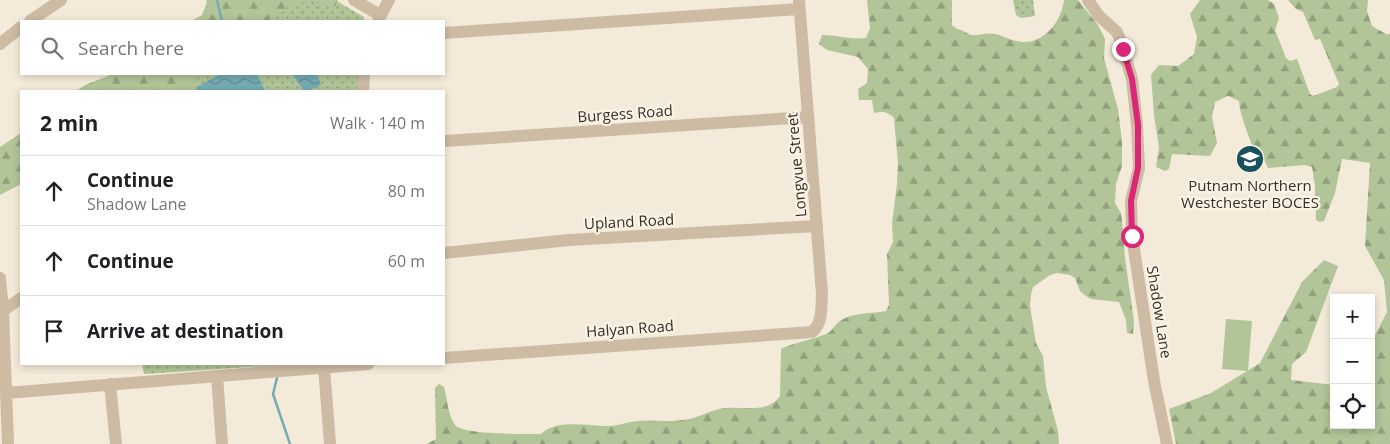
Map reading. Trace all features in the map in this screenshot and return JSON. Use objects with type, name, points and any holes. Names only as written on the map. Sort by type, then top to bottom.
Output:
[{"type":"street","points":[[31,20],[61,0]]},
{"type":"street","points":[[354,0],[379,18],[389,0]]},
{"type":"street","name":"Shadow Lane","points":[[1088,0],[1099,16],[1117,32],[1132,79],[1138,125],[1138,168],[1131,201],[1132,236],[1154,381],[1167,444]]},
{"type":"street","points":[[445,34],[799,5]]},
{"type":"street","name":"Longvue Street","points":[[799,5],[822,294],[820,320],[817,327]]},
{"type":"street","points":[[0,44],[20,28]]},
{"type":"street","points":[[363,90],[364,75]]},
{"type":"street","name":"Burgess Road","points":[[445,141],[808,117]]},
{"type":"street","name":"Upland Road","points":[[445,254],[569,240],[817,226]]},
{"type":"street","points":[[0,278],[8,444]]},
{"type":"street","points":[[3,311],[20,299]]},
{"type":"street","name":"Halyan Road","points":[[445,358],[812,332],[817,327]]},
{"type":"street","points":[[6,393],[353,365]]},
{"type":"street","points":[[324,367],[330,444]]},
{"type":"street","points":[[217,376],[222,444]]},
{"type":"street","points":[[110,384],[116,444]]},
{"type":"green space","points":[[206,0],[338,0],[335,6],[308,1],[288,7],[268,20],[193,20],[202,15]]},
{"type":"green space","points":[[278,0],[335,0],[364,17],[364,20],[249,20]]},
{"type":"green space","points":[[867,0],[952,0],[952,25],[957,29],[971,35],[1000,35],[1026,42],[1042,37],[1049,31],[1059,17],[1064,0],[1078,0],[1098,25],[1105,39],[1104,58],[1118,109],[1122,141],[1122,166],[1116,184],[1115,203],[1121,213],[1122,220],[1125,258],[1134,321],[1133,334],[1127,333],[1126,320],[1119,302],[1091,299],[1080,291],[1075,278],[1070,275],[1057,273],[1050,275],[1033,287],[1030,306],[1036,343],[1043,356],[1046,387],[1058,431],[1059,444],[426,444],[436,439],[435,388],[439,384],[444,387],[449,411],[455,425],[470,431],[495,433],[541,434],[556,426],[574,424],[611,426],[637,421],[677,421],[719,409],[760,408],[767,406],[780,396],[781,349],[826,334],[845,318],[886,311],[889,305],[887,254],[893,242],[892,223],[898,164],[894,118],[885,112],[874,113],[872,100],[859,100],[858,89],[867,83],[868,69],[858,57],[827,50],[819,44],[822,35],[866,38],[870,28]]},
{"type":"green space","points":[[1013,0],[1033,0],[1035,16],[1021,18],[1016,15]]},
{"type":"green space","points":[[1200,0],[1268,0],[1274,4],[1279,18],[1275,30],[1286,58],[1290,61],[1297,59],[1310,94],[1313,96],[1337,87],[1339,84],[1320,39],[1315,40],[1303,12],[1296,9],[1288,0],[1368,0],[1367,11],[1372,26],[1386,34],[1390,34],[1390,444],[1176,444],[1169,409],[1211,393],[1260,363],[1302,282],[1324,260],[1338,266],[1306,352],[1292,364],[1291,380],[1330,385],[1330,429],[1375,429],[1375,335],[1387,312],[1384,280],[1365,246],[1370,163],[1342,159],[1335,193],[1324,221],[1320,222],[1316,220],[1315,186],[1312,167],[1305,165],[1268,168],[1263,159],[1254,153],[1241,114],[1239,101],[1228,96],[1215,102],[1212,117],[1217,143],[1210,156],[1172,154],[1169,169],[1165,171],[1156,167],[1159,147],[1151,75],[1159,65],[1178,66],[1194,54],[1197,37],[1190,14]]},
{"type":"green space","points":[[110,75],[203,75],[185,90],[78,90]]},
{"type":"green space","points":[[174,75],[364,75],[365,90],[152,90]]},
{"type":"green space","points":[[20,134],[20,185],[0,195],[0,147]]},
{"type":"green space","points":[[1226,319],[1252,321],[1248,371],[1222,369]]},
{"type":"green space","points":[[142,365],[280,365],[144,374]]},
{"type":"water","points":[[218,75],[257,75],[265,90],[196,90],[197,87]]},
{"type":"water","points":[[293,75],[317,75],[321,85],[310,90],[303,90]]},
{"type":"waterway","points":[[217,0],[222,20]]},
{"type":"waterway","points":[[277,378],[273,394],[290,444]]},
{"type":"place","name":"Putnam Northern Westchester BOCES","points":[[1250,159]]},
{"type":"route","points":[[1123,49],[1132,79],[1138,125],[1138,168],[1130,213],[1132,236]]}]
